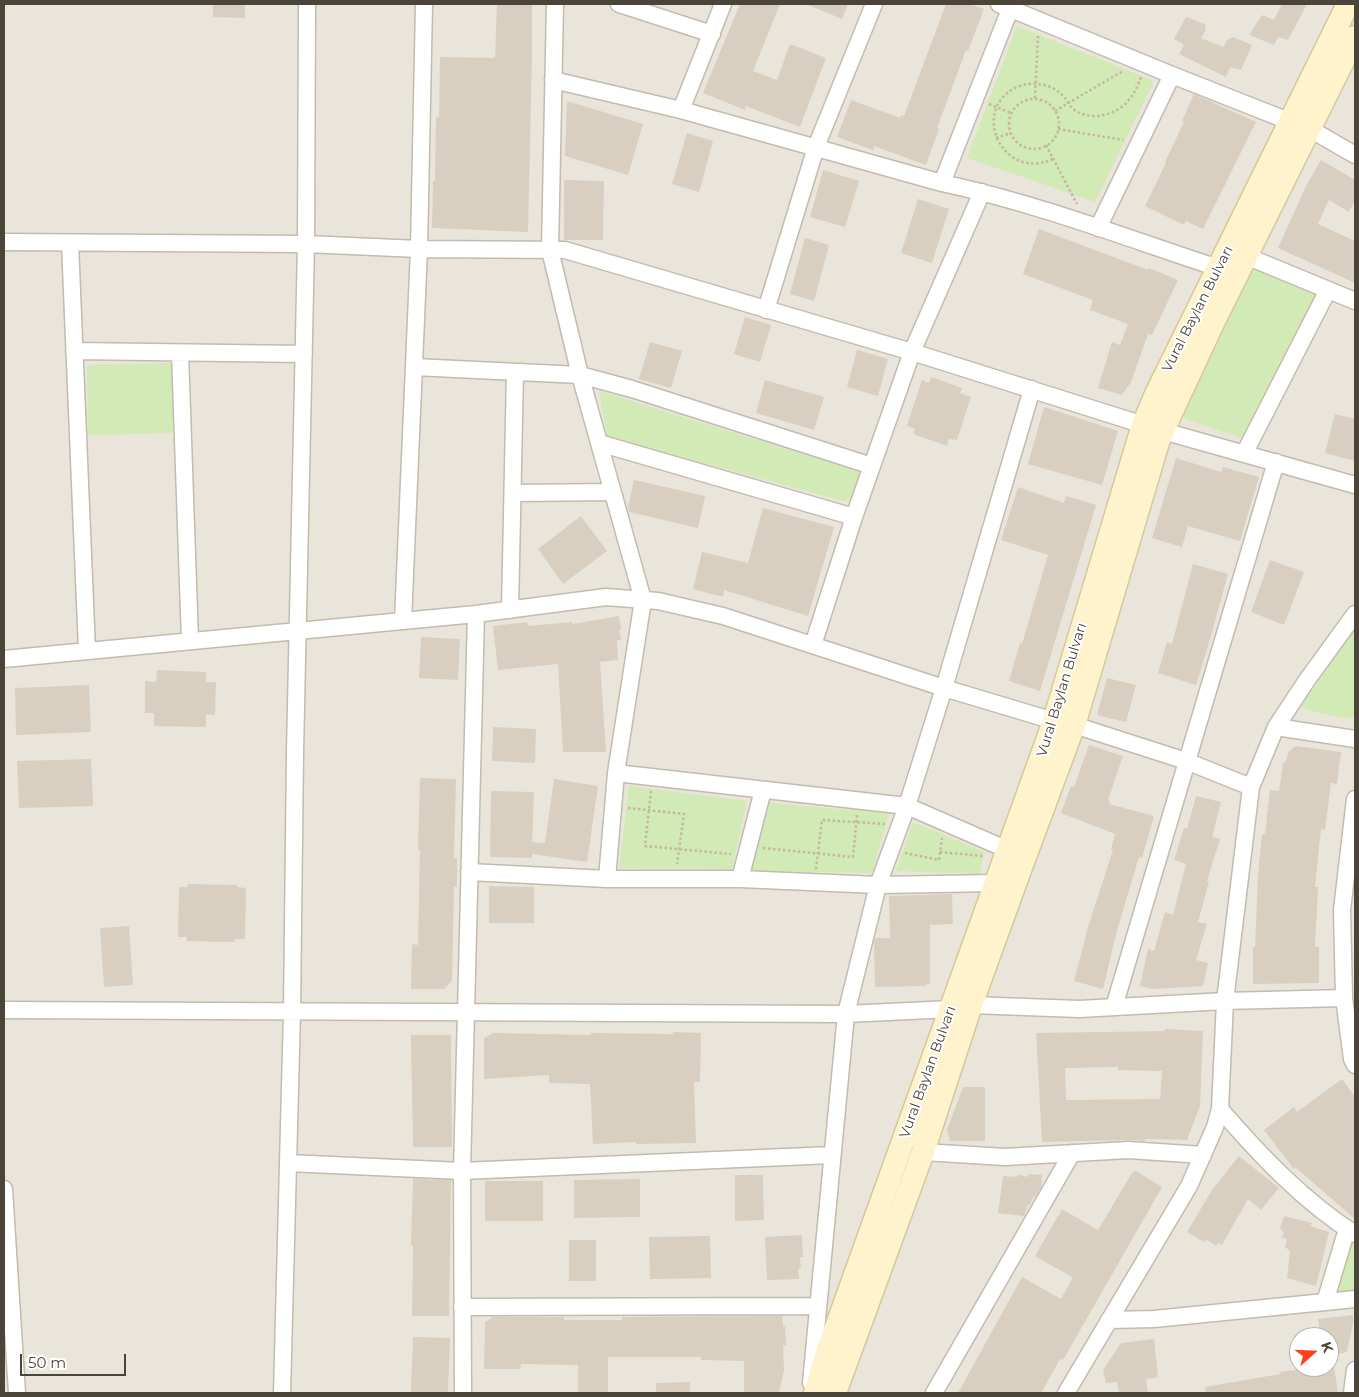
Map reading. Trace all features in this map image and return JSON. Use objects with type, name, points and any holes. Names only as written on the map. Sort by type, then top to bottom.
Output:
[{"type":"main road","name":"Vural Baylan Bulvarı","points":[[1153,428],[1246,256],[1348,4]]},
{"type":"main road","name":"Vural Baylan Bulvarı","points":[[815,1393],[832,1341],[961,1007],[1064,723],[1140,501],[1153,428],[1156,394],[1218,268],[1300,126],[1355,37]]},
{"type":"main road","name":"Vural Baylan Bulvarı","points":[[835,1393],[923,1152],[996,883],[1008,850],[1064,723]]},
{"type":"street","points":[[282,1393],[292,1012],[295,752],[306,244],[307,4]]},
{"type":"street","points":[[403,621],[419,249],[424,4]]},
{"type":"street","points":[[555,4],[550,250],[580,375],[643,600],[616,773],[607,879]]},
{"type":"street","points":[[619,4],[712,34]]},
{"type":"street","points":[[681,110],[723,4]]},
{"type":"street","points":[[766,310],[816,147],[874,4]]},
{"type":"street","points":[[942,183],[975,99],[1007,5],[1038,20],[1172,76],[1300,126],[1355,155]]},
{"type":"street","points":[[1093,226],[1140,143],[1172,76]]},
{"type":"street","points":[[553,80],[681,110],[942,183],[982,192],[1093,226],[1218,268]]},
{"type":"street","points":[[813,645],[854,517],[912,352],[982,192]]},
{"type":"street","points":[[4,242],[306,244],[419,249],[565,250],[912,352],[1153,428],[1355,485]]},
{"type":"street","points":[[70,242],[88,651]]},
{"type":"street","points":[[1246,256],[1355,302]]},
{"type":"street","points":[[1244,454],[1328,290]]},
{"type":"street","points":[[74,351],[304,354]]},
{"type":"street","points":[[180,353],[190,641]]},
{"type":"street","points":[[414,367],[580,375],[632,389],[872,466]]},
{"type":"street","points":[[510,610],[515,372]]},
{"type":"street","points":[[810,1393],[846,1014],[878,885],[907,806],[944,688],[1032,389]]},
{"type":"street","points":[[599,443],[854,517]]},
{"type":"street","points":[[1114,1007],[1276,462]]},
{"type":"street","points":[[513,493],[613,492]]},
{"type":"street","points":[[4,659],[476,614],[606,598],[658,601],[723,616],[944,688],[1064,723],[1186,762],[1252,787]]},
{"type":"street","points":[[463,1393],[462,1171],[476,614]]},
{"type":"street","points":[[1066,1393],[1189,1186],[1215,1127],[1220,1109],[1225,1001],[1252,787],[1276,727],[1355,614]]},
{"type":"street","points":[[1276,727],[1355,739]]},
{"type":"street","points":[[616,773],[907,806],[1008,850]]},
{"type":"street","points":[[740,879],[763,790]]},
{"type":"street","points":[[1355,799],[1342,910],[1349,959],[1344,998],[1352,1059],[1355,1065]]},
{"type":"street","points":[[469,872],[607,879],[740,879],[878,885],[996,883]]},
{"type":"street","points":[[4,1010],[846,1014],[961,1007],[1079,1009],[1225,1001],[1344,998]]},
{"type":"street","points":[[1220,1109],[1262,1157],[1327,1214],[1351,1231],[1325,1302]]},
{"type":"street","points":[[923,1152],[1005,1157],[1128,1150],[1203,1155]]},
{"type":"street","points":[[934,1393],[1072,1153]]},
{"type":"street","points":[[288,1163],[462,1171],[832,1155]]},
{"type":"street","points":[[4,1189],[17,1393]]},
{"type":"street","points":[[1109,1320],[1154,1319],[1355,1299]]},
{"type":"street","points":[[462,1307],[818,1306]]},
{"type":"street","points":[[1352,1393],[1355,1370]]},
{"type":"path","points":[[1035,99],[1038,20]]},
{"type":"path","points":[[1055,111],[1068,102],[1142,63]]},
{"type":"path","points":[[1053,159],[1041,163],[1022,162],[1008,155],[996,138],[994,121],[997,108],[1003,98],[1014,88],[1024,85],[1046,85],[1057,90],[1077,112],[1087,116],[1096,116],[1115,111],[1123,106],[1133,94],[1142,63]]},
{"type":"path","points":[[975,99],[1011,113]]},
{"type":"path","points":[[1035,99],[1047,103],[1055,111],[1058,129],[1054,139],[1046,145],[1033,149],[1025,147],[1018,143],[1011,133],[1009,121],[1011,113],[1023,101],[1035,99]]},
{"type":"path","points":[[1058,129],[1140,143]]},
{"type":"path","points":[[996,138],[1011,133]]},
{"type":"path","points":[[1046,145],[1093,226]]},
{"type":"path","points":[[651,789],[645,846],[738,854]]},
{"type":"path","points":[[624,808],[684,814],[676,868]]},
{"type":"path","points":[[756,847],[853,856],[858,808]]},
{"type":"path","points":[[816,874],[822,820],[889,824]]},
{"type":"path","points":[[899,852],[939,860],[943,832]]},
{"type":"path","points":[[940,852],[987,857]]},
{"type":"shaded area","points":[[4,4],[1355,4],[1355,1393],[4,1393]]},
{"type":"green space","points":[[1017,26],[1154,81],[1095,202],[967,158]]},
{"type":"green space","points":[[1254,266],[1317,293],[1248,436],[1241,438],[1185,419],[1183,415]]},
{"type":"green space","points":[[172,363],[174,433],[88,435],[87,365]]},
{"type":"green space","points":[[599,391],[860,472],[850,499],[843,501],[607,437]]},
{"type":"green space","points":[[1355,628],[1355,716],[1346,719],[1305,709],[1301,703],[1313,690]]},
{"type":"green space","points":[[629,786],[747,801],[732,869],[619,868]]},
{"type":"green space","points":[[770,803],[889,813],[872,873],[751,871]]},
{"type":"green space","points":[[913,822],[985,852],[979,874],[896,871]]},
{"type":"green space","points":[[1352,1241],[1355,1243],[1355,1290],[1336,1291]]},
{"type":"building","points":[[213,4],[245,4],[245,18],[213,17]]},
{"type":"building","points":[[497,4],[532,4],[528,232],[432,228],[436,117],[439,117],[440,57],[495,58]]},
{"type":"building","points":[[740,4],[780,4],[753,71],[777,80],[790,44],[826,58],[800,127],[746,106],[745,110],[703,93]]},
{"type":"building","points":[[806,4],[848,4],[842,19]]},
{"type":"building","points":[[946,4],[970,4],[984,9],[968,51],[966,50],[937,128],[939,129],[926,165],[874,146],[873,150],[837,137],[851,100],[900,118],[901,115],[904,116]]},
{"type":"building","points":[[1282,4],[1307,4],[1288,40],[1278,37],[1274,45],[1249,35],[1262,15],[1274,20]]},
{"type":"building","points":[[1186,17],[1205,24],[1206,30],[1201,38],[1223,47],[1227,40],[1233,37],[1252,45],[1241,70],[1230,67],[1226,77],[1179,54],[1184,45],[1174,39]]},
{"type":"building","points":[[1194,94],[1256,122],[1203,229],[1186,221],[1184,225],[1145,206],[1184,122],[1182,121]]},
{"type":"building","points":[[567,101],[643,124],[628,175],[565,156]]},
{"type":"building","points":[[687,133],[713,141],[699,192],[672,184]]},
{"type":"building","points":[[1321,160],[1355,180],[1355,200],[1349,212],[1329,200],[1318,224],[1355,241],[1355,283],[1278,248],[1306,186]]},
{"type":"building","points":[[823,170],[859,181],[845,227],[810,217]]},
{"type":"building","points":[[564,180],[604,181],[603,240],[564,240]]},
{"type":"building","points":[[918,199],[949,209],[932,263],[901,253]]},
{"type":"building","points":[[1039,229],[1178,280],[1152,335],[1148,334],[1131,382],[1122,395],[1098,388],[1112,342],[1120,345],[1128,324],[1090,310],[1093,300],[1023,274]]},
{"type":"building","points":[[805,238],[829,245],[814,301],[790,294]]},
{"type":"building","points":[[745,317],[771,325],[760,362],[734,354]]},
{"type":"building","points":[[650,342],[682,351],[671,388],[639,379]]},
{"type":"building","points":[[857,350],[888,359],[878,396],[847,387]]},
{"type":"building","points":[[931,377],[962,388],[960,393],[971,397],[957,440],[949,439],[947,446],[913,434],[915,429],[907,426],[922,380],[929,383]]},
{"type":"building","points":[[765,380],[824,397],[814,430],[756,413]]},
{"type":"building","points":[[1044,407],[1118,431],[1102,485],[1028,464]]},
{"type":"building","points":[[1335,414],[1355,419],[1355,461],[1325,453]]},
{"type":"building","points":[[1176,458],[1221,472],[1223,467],[1259,477],[1240,541],[1188,526],[1182,547],[1152,538]]},
{"type":"building","points":[[634,480],[705,496],[698,528],[629,512],[628,508]]},
{"type":"building","points":[[1018,487],[1064,503],[1066,496],[1096,505],[1040,691],[1009,681],[1048,555],[1001,540]]},
{"type":"building","points":[[763,508],[834,527],[808,616],[724,590],[723,597],[693,589],[702,552],[748,563]]},
{"type":"building","points":[[581,516],[607,551],[563,584],[538,549]]},
{"type":"building","points":[[1270,560],[1304,572],[1284,625],[1251,612]]},
{"type":"building","points":[[1193,564],[1228,574],[1196,685],[1158,673],[1167,642],[1172,644]]},
{"type":"building","points":[[619,616],[621,640],[617,640],[618,660],[600,662],[606,752],[563,752],[558,664],[498,670],[493,626],[527,622],[528,626],[572,622],[572,624]]},
{"type":"building","points":[[421,637],[460,639],[458,680],[419,678]]},
{"type":"building","points":[[157,670],[206,672],[206,682],[216,682],[215,715],[206,714],[206,727],[154,726],[154,713],[145,713],[145,681],[156,682]]},
{"type":"building","points":[[1107,678],[1136,685],[1126,722],[1097,715]]},
{"type":"building","points":[[89,685],[91,732],[16,735],[15,688]]},
{"type":"building","points":[[493,727],[536,729],[535,763],[492,761]]},
{"type":"building","points":[[1089,745],[1123,756],[1108,800],[1110,801],[1109,804],[1154,816],[1142,858],[1139,857],[1116,934],[1103,989],[1074,981],[1088,927],[1113,850],[1111,849],[1115,834],[1061,813],[1071,786],[1074,787]]},
{"type":"building","points":[[1296,746],[1341,752],[1337,784],[1331,783],[1325,830],[1321,829],[1315,887],[1318,887],[1315,947],[1319,947],[1319,983],[1253,984],[1253,947],[1255,947],[1262,834],[1265,834],[1270,790],[1279,791],[1283,763],[1286,761],[1289,751]]},
{"type":"building","points":[[91,759],[93,806],[19,808],[17,761]]},
{"type":"building","points":[[420,778],[456,779],[454,858],[457,858],[457,887],[454,887],[452,981],[444,989],[411,989],[412,944],[418,945]]},
{"type":"building","points":[[554,779],[598,786],[587,862],[532,854],[532,858],[490,857],[491,791],[534,792],[532,842],[545,843]]},
{"type":"building","points":[[1196,796],[1221,802],[1212,837],[1220,839],[1207,881],[1209,882],[1198,922],[1207,924],[1196,960],[1208,963],[1203,986],[1153,989],[1140,986],[1148,949],[1154,951],[1165,912],[1173,915],[1186,864],[1174,860],[1184,828],[1187,829]]},
{"type":"building","points":[[188,884],[237,885],[237,887],[246,888],[245,939],[235,939],[234,942],[220,942],[187,941],[187,937],[178,937],[179,887],[187,887]]},
{"type":"building","points":[[489,886],[534,887],[534,923],[489,923]]},
{"type":"building","points":[[952,894],[953,924],[930,925],[930,983],[924,986],[875,987],[874,943],[875,938],[890,938],[889,896]]},
{"type":"building","points":[[129,926],[133,985],[104,987],[100,928]]},
{"type":"building","points":[[1165,1029],[1203,1031],[1200,1106],[1187,1140],[1145,1139],[1145,1141],[1042,1142],[1036,1033],[1165,1031]],"holes":[[[1118,1067],[1118,1070],[1162,1071],[1160,1099],[1066,1100],[1065,1068]]]},
{"type":"building","points":[[673,1032],[701,1033],[700,1082],[694,1082],[696,1143],[636,1144],[636,1142],[593,1144],[590,1084],[549,1083],[549,1075],[484,1079],[484,1038],[493,1033],[591,1035],[591,1033],[673,1034]]},
{"type":"building","points":[[411,1035],[451,1035],[452,1147],[413,1147]]},
{"type":"building","points":[[1342,1079],[1355,1097],[1355,1219],[1296,1168],[1297,1166],[1294,1169],[1264,1130],[1294,1107],[1297,1112]]},
{"type":"building","points":[[963,1087],[985,1087],[985,1141],[950,1141],[947,1130]]},
{"type":"building","points":[[1239,1156],[1279,1188],[1261,1210],[1248,1199],[1222,1245],[1218,1243],[1216,1246],[1206,1239],[1204,1242],[1187,1232],[1212,1190]]},
{"type":"building","points":[[1136,1171],[1162,1187],[1063,1360],[1060,1359],[1041,1393],[958,1393],[1022,1277],[1061,1299],[1072,1277],[1035,1256],[1062,1209],[1098,1230],[1132,1173]]},
{"type":"building","points":[[1018,1174],[1027,1177],[1029,1174],[1042,1175],[1041,1187],[1035,1197],[1033,1197],[1030,1205],[1028,1205],[1024,1216],[998,1213],[1003,1176],[1017,1177]]},
{"type":"building","points":[[735,1175],[763,1175],[764,1220],[735,1221]]},
{"type":"building","points":[[413,1179],[451,1180],[449,1316],[412,1316],[413,1245],[411,1245]]},
{"type":"building","points":[[640,1179],[640,1217],[574,1218],[574,1180]]},
{"type":"building","points":[[485,1181],[543,1181],[543,1221],[485,1221]]},
{"type":"building","points":[[1284,1216],[1312,1223],[1310,1226],[1329,1232],[1316,1286],[1287,1278],[1290,1251],[1285,1247],[1287,1239],[1282,1238],[1284,1232],[1280,1229]]},
{"type":"building","points":[[802,1235],[803,1257],[800,1257],[801,1269],[798,1269],[799,1279],[767,1280],[765,1237]]},
{"type":"building","points":[[710,1236],[711,1278],[650,1279],[649,1237]]},
{"type":"building","points":[[569,1240],[596,1240],[596,1281],[569,1281]]},
{"type":"building","points":[[1353,1315],[1347,1352],[1339,1354],[1339,1327],[1319,1327],[1318,1319]]},
{"type":"building","points":[[782,1316],[783,1327],[785,1326],[786,1345],[783,1345],[784,1370],[779,1393],[744,1393],[744,1361],[701,1360],[701,1357],[608,1357],[608,1393],[578,1393],[578,1365],[521,1364],[520,1369],[484,1369],[485,1322],[493,1317],[564,1317],[564,1320],[622,1320],[622,1317]]},
{"type":"building","points":[[413,1337],[450,1338],[448,1393],[411,1393]]},
{"type":"building","points":[[1154,1339],[1158,1377],[1146,1379],[1148,1393],[1119,1393],[1117,1382],[1106,1383],[1103,1370],[1121,1343]]},
{"type":"building","points":[[1289,1371],[1289,1377],[1336,1377],[1338,1393],[1206,1393],[1205,1387],[1280,1374],[1280,1372]]},
{"type":"building","points":[[690,1382],[690,1393],[656,1393],[656,1383]]}]
